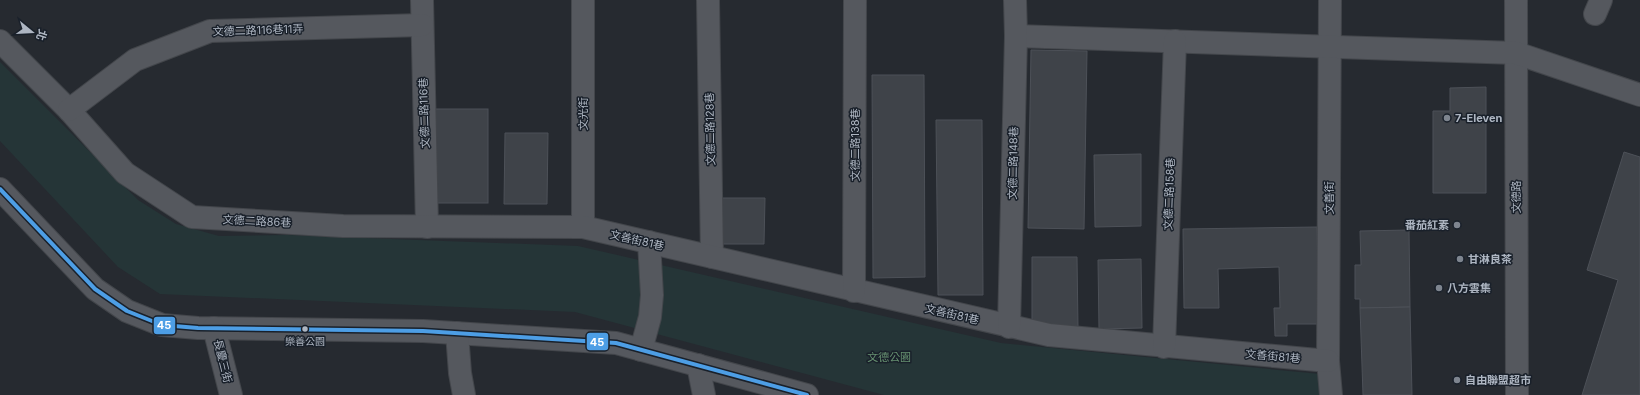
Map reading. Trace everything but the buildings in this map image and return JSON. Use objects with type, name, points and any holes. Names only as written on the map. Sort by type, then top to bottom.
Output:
[{"type":"street","name":"文德二路116巷","points":[[422,0],[427,227]]},
{"type":"street","name":"文光街","points":[[583,0],[583,227]]},
{"type":"street","name":"文德二路128巷","points":[[708,0],[712,257]]},
{"type":"street","name":"文德二路138巷","points":[[854,291],[856,0]]},
{"type":"street","name":"文德二路148巷","points":[[1009,327],[1016,36],[1015,0]]},
{"type":"street","name":"文善街","points":[[1330,0],[1328,361],[1331,395]]},
{"type":"street","name":"文德路","points":[[1516,0],[1517,395]]},
{"type":"street","name":"文德二路116巷11弄","points":[[69,110],[134,60],[210,31],[422,25]]},
{"type":"street","points":[[1016,36],[1516,52],[1640,95]]},
{"type":"street","name":"文德二路86巷","points":[[0,41],[69,110],[125,173],[192,217],[343,226],[583,227]]},
{"type":"street","name":"文德二路158巷","points":[[1164,347],[1175,41]]},
{"type":"street","points":[[0,189],[95,290],[127,311],[162,325],[214,328],[423,331],[616,343],[807,395]]},
{"type":"street","name":"文善街81巷","points":[[583,227],[1009,327],[1049,335],[1164,347],[1328,361]]},
{"type":"street","points":[[642,350],[650,317],[652,295],[649,242]]},
{"type":"street","name":"長慶三街","points":[[214,328],[231,395]]},
{"type":"street","points":[[457,333],[460,373],[464,395]]},
{"type":"street","points":[[698,365],[704,395]]},
{"type":"green space","name":"文德公園","points":[[0,62],[138,200],[176,224],[219,236],[287,235],[578,246],[1001,343],[1320,374],[1322,395],[884,395],[575,312],[160,294],[118,267],[0,141]]},
{"type":"transit line","name":"45","points":[[0,189],[95,289],[127,311],[162,325],[198,328],[423,331],[616,343],[807,395]]},
{"type":"place","name":"7-Eleven","points":[[1447,118]]},
{"type":"place","name":"番茄紅素","points":[[1457,225]]},
{"type":"place","name":"甘淋良茶","points":[[1460,259]]},
{"type":"place","name":"八方雲集","points":[[1439,288]]},
{"type":"place","name":"樂善公園","points":[[305,329]]},
{"type":"place","name":"自由聯盟超市","points":[[1457,380]]}]
